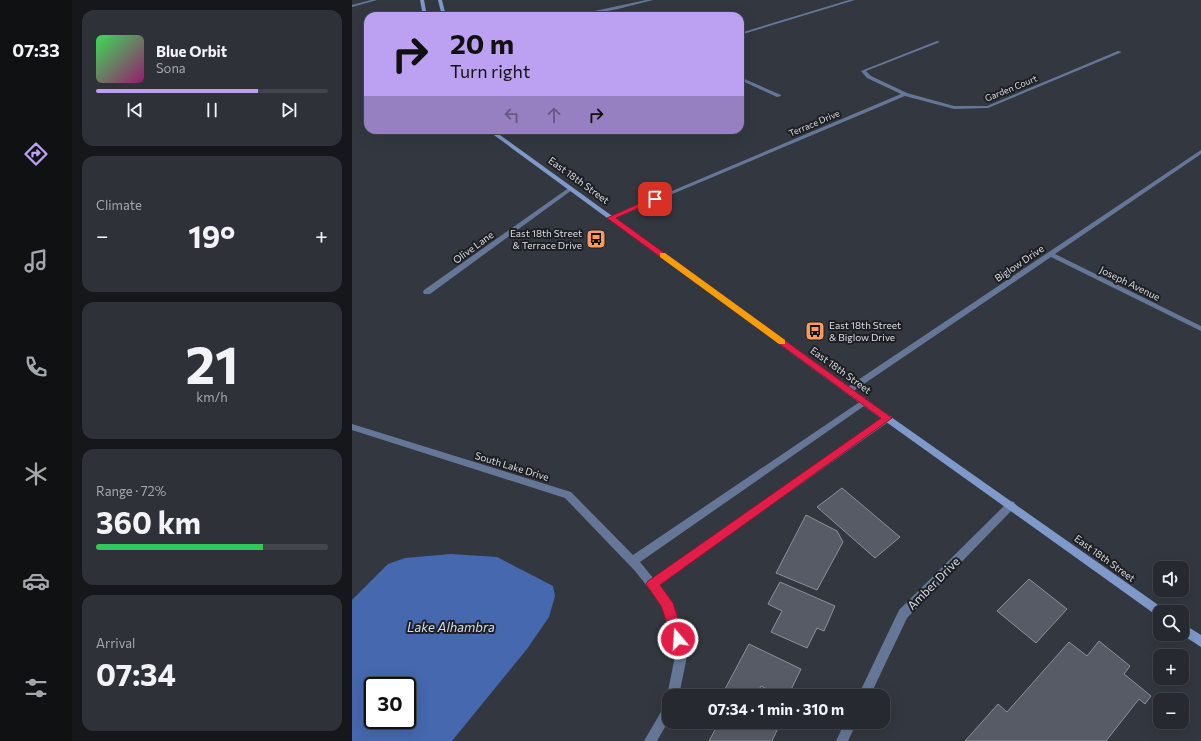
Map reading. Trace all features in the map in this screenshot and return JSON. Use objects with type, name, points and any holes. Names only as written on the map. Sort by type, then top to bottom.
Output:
[{"type":"main road","points":[[422,0],[424,12]]},
{"type":"main road","points":[[440,0],[443,12]]},
{"type":"main road","name":"East 18th Street","points":[[495,134],[864,402],[1153,607]]},
{"type":"main road","points":[[1189,633],[1201,642]]},
{"type":"street","points":[[352,6],[375,0]]},
{"type":"street","points":[[596,12],[651,0]]},
{"type":"street","points":[[744,33],[853,0]]},
{"type":"street","points":[[905,94],[869,77],[863,71],[938,42]]},
{"type":"street","name":"Garden Court","points":[[905,94],[954,108],[988,107],[1120,52]]},
{"type":"street","points":[[744,80],[779,96]]},
{"type":"street","name":"Terrace Drive","points":[[611,218],[905,94]]},
{"type":"street","name":"Biglow Drive","points":[[849,390],[1201,152]]},
{"type":"street","name":"Olive Lane","points":[[427,292],[570,189]]},
{"type":"street","name":"Joseph Avenue","points":[[1050,254],[1201,329]]},
{"type":"street","points":[[636,564],[864,402]]},
{"type":"street","points":[[652,584],[888,418]]},
{"type":"street","name":"South Lake Drive","points":[[352,427],[568,495],[636,564],[667,603],[682,651],[674,689]]},
{"type":"street","name":"Amber Drive","points":[[867,689],[903,614],[1011,505]]},
{"type":"street","points":[[650,741],[662,720]]},
{"type":"street","points":[[842,741],[848,729]]},
{"type":"water","name":"Lake Alhambra","points":[[451,554],[497,557],[553,586],[555,596],[549,617],[527,649],[452,741],[352,741],[352,600],[388,564],[405,558]]},
{"type":"building","points":[[842,488],[900,537],[875,558],[817,507]]},
{"type":"building","points":[[806,515],[837,531],[843,542],[817,590],[776,573]]},
{"type":"building","points":[[1029,579],[1067,609],[1036,643],[997,611]]},
{"type":"building","points":[[780,582],[835,606],[824,631],[817,628],[807,648],[771,632],[782,611],[768,604]]},
{"type":"building","points":[[1099,641],[1130,666],[1124,674],[1151,696],[1145,704],[1139,699],[1106,741],[965,741],[998,704],[1007,712],[1069,642],[1087,656]]},
{"type":"building","points":[[749,644],[801,669],[791,689],[767,689],[761,686],[760,689],[725,689]]},
{"type":"building","points":[[715,729],[778,729],[772,741],[709,741]]},
{"type":"slow traffic","points":[[662,255],[782,342]]},
{"type":"place","name":"East 18th Street & Terrace Drive","points":[[596,239]]},
{"type":"place","name":"East 18th Street & Biglow Drive","points":[[815,331]]},
{"type":"route","points":[[655,199],[611,218],[888,418],[652,584],[667,603],[678,639]]}]
